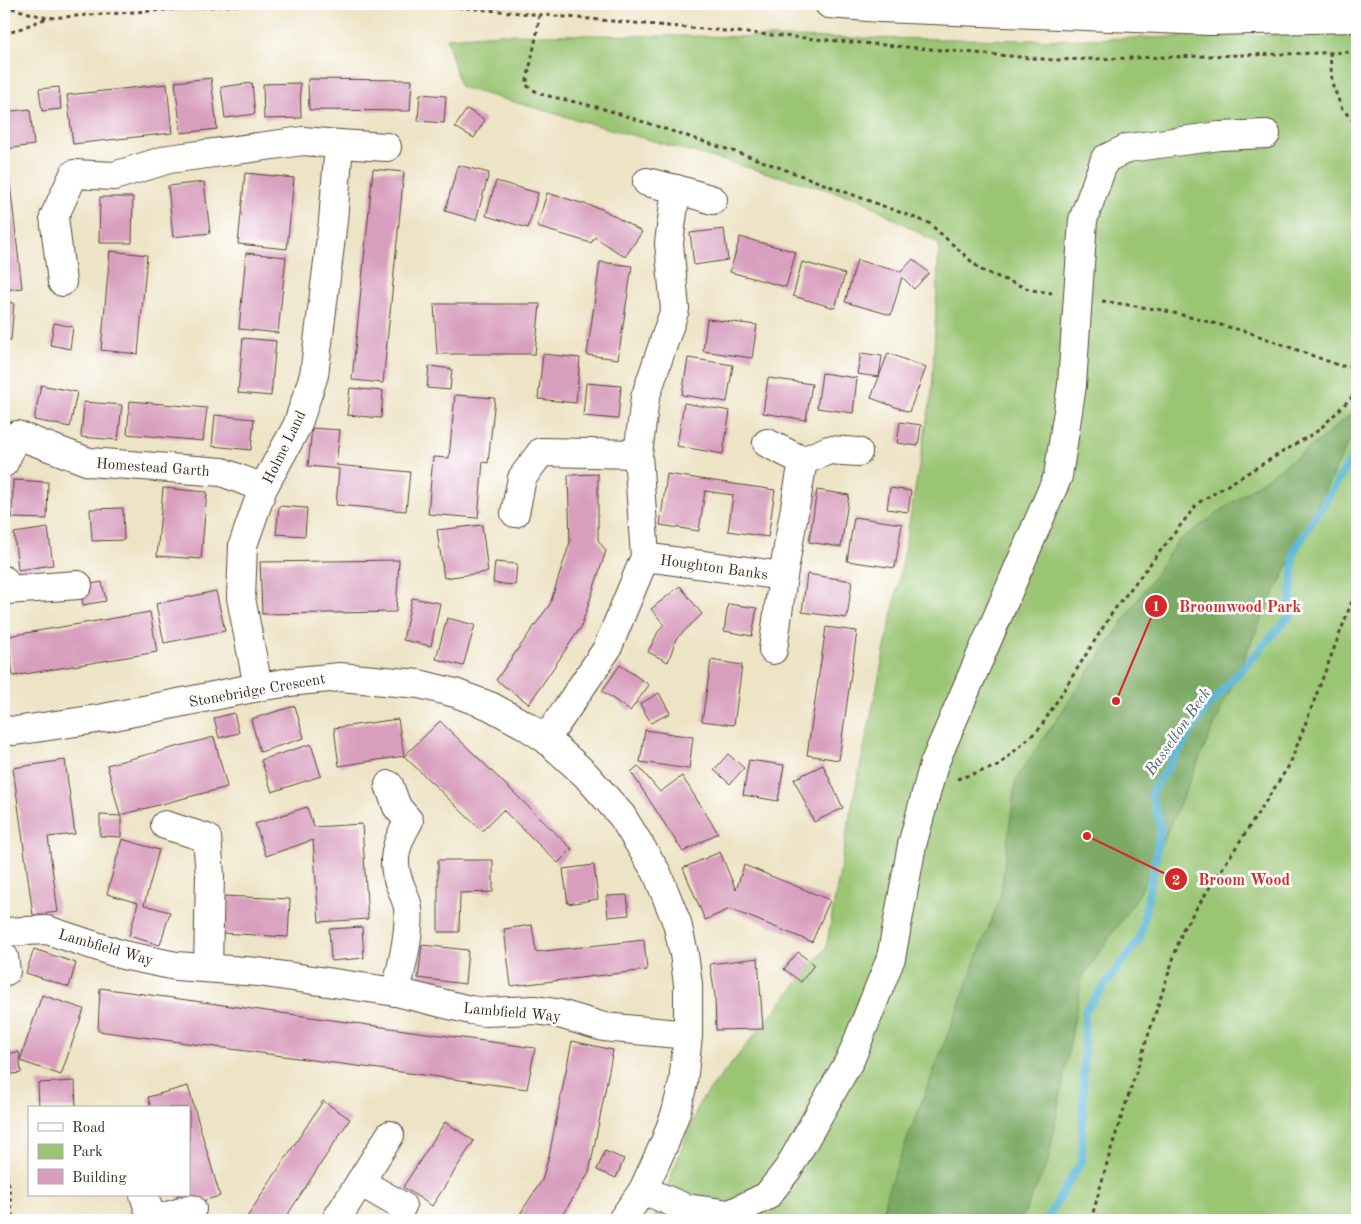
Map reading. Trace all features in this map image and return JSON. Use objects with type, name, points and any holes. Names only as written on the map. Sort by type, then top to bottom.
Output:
[{"type":"street","points":[[829,4],[1210,21],[1357,18]]},
{"type":"street","points":[[643,1190],[686,1208],[730,1214],[767,1196],[788,1169],[851,1058],[891,958],[912,845],[934,764],[1058,476],[1072,385],[1082,220],[1105,159],[1128,148],[1220,136],[1266,134]]},
{"type":"street","points":[[62,282],[54,217],[74,174],[114,176],[169,159],[304,141],[387,147]]},
{"type":"street","name":"Holme Land","points":[[258,687],[241,598],[243,545],[264,488],[297,426],[314,375],[333,221],[339,144]]},
{"type":"street","points":[[647,182],[713,200]]},
{"type":"street","name":"Houghton Banks","points":[[546,739],[607,649],[645,558],[638,454],[645,398],[675,309],[669,243],[676,189]]},
{"type":"street","name":"Homestead Garth","points":[[4,463],[17,434],[89,462],[222,472],[264,488]]},
{"type":"street","points":[[766,443],[802,461],[829,450],[858,452]]},
{"type":"street","points":[[515,513],[522,478],[542,452],[638,454]]},
{"type":"street","name":"Houghton Banks","points":[[773,650],[802,461]]},
{"type":"street","name":"Houghton Banks","points":[[645,558],[783,576]]},
{"type":"street","points":[[4,580],[7,590],[78,585]]},
{"type":"street","name":"Stonebridge Crescent","points":[[7,734],[104,718],[258,687],[340,677],[419,684],[455,693],[490,706],[546,739],[585,774],[622,816],[657,873],[677,923],[684,954],[688,984],[688,1036],[683,1083],[676,1112],[665,1142],[643,1190],[622,1220]]},
{"type":"street","points":[[389,785],[397,807],[408,820],[398,840],[396,856],[395,871],[408,908],[408,922],[396,992]]},
{"type":"street","points":[[165,825],[207,838],[210,875],[208,968]]},
{"type":"street","name":"Lambfield Way","points":[[4,932],[46,930],[123,955],[176,966],[258,972],[396,992],[477,1011],[542,1011],[556,1013],[604,1027],[688,1036]]},
{"type":"street","points":[[336,1220],[390,1136]]},
{"type":"street","points":[[360,1182],[402,1206]]},
{"type":"street","points":[[144,1196],[153,1220],[192,1209]]},
{"type":"path","points":[[4,35],[47,18],[252,4]]},
{"type":"path","points":[[418,4],[1054,60],[1357,52]]},
{"type":"path","points":[[4,6],[47,18]]},
{"type":"path","points":[[539,14],[538,28],[526,85],[540,94],[601,108],[751,157],[929,223],[981,270],[1031,290],[1162,310],[1248,332],[1341,366],[1357,366]]},
{"type":"path","points":[[1330,52],[1332,83],[1342,109],[1357,124]]},
{"type":"path","points":[[928,789],[998,766],[1040,728],[1114,610],[1198,502],[1319,430],[1357,392]]},
{"type":"path","points":[[1091,1220],[1111,1149],[1183,929],[1290,764],[1357,588]]},
{"type":"path","points":[[4,1150],[5,1170],[13,1220]]},
{"type":"green space","points":[[1357,33],[1357,1220],[654,1220],[700,1102],[826,948],[849,820],[899,581],[932,392],[939,244],[860,199],[460,87],[447,38],[498,34],[1042,40]]},
{"type":"green space","points":[[1357,408],[1357,425],[1261,620],[1140,893],[1082,978],[1048,1162],[1021,1220],[881,1220],[887,1192],[1000,898],[1016,779],[1177,542],[1324,437]]},
{"type":"building","points":[[211,78],[217,129],[181,133],[175,82]]},
{"type":"building","points":[[308,79],[412,80],[410,111],[309,110]]},
{"type":"building","points":[[252,83],[255,114],[225,118],[221,87]]},
{"type":"building","points":[[300,83],[301,118],[264,119],[263,84]]},
{"type":"building","points":[[167,84],[172,133],[73,144],[67,95]]},
{"type":"building","points":[[59,87],[61,109],[42,111],[39,89]]},
{"type":"building","points":[[420,94],[446,96],[444,123],[418,121]]},
{"type":"building","points":[[30,109],[34,145],[6,149],[22,288],[4,290],[4,112]]},
{"type":"building","points":[[467,109],[485,120],[474,138],[455,127]]},
{"type":"building","points":[[458,165],[489,173],[476,220],[445,211]]},
{"type":"building","points":[[373,169],[404,172],[383,383],[352,380]]},
{"type":"building","points":[[245,173],[294,178],[287,249],[238,244]]},
{"type":"building","points":[[496,181],[538,193],[528,228],[486,216]]},
{"type":"building","points":[[204,182],[210,233],[173,237],[168,186]]},
{"type":"building","points":[[547,193],[602,209],[642,232],[625,257],[595,237],[591,243],[537,227]]},
{"type":"building","points":[[100,197],[133,197],[132,243],[99,243]]},
{"type":"building","points":[[724,229],[728,260],[694,265],[690,233]]},
{"type":"building","points":[[740,237],[796,252],[786,287],[730,272]]},
{"type":"building","points":[[110,251],[147,255],[138,354],[101,350]]},
{"type":"building","points":[[246,253],[286,257],[278,333],[239,329]]},
{"type":"building","points":[[913,259],[929,273],[914,289],[902,277],[891,315],[845,302],[857,260],[901,272]]},
{"type":"building","points":[[600,262],[632,266],[618,359],[587,355]]},
{"type":"building","points":[[802,262],[845,274],[835,308],[793,296]]},
{"type":"building","points":[[4,302],[14,303],[11,340],[4,340]]},
{"type":"building","points":[[434,304],[540,304],[535,354],[437,354]]},
{"type":"building","points":[[707,319],[757,325],[752,358],[703,351]]},
{"type":"building","points":[[54,323],[73,327],[70,349],[50,345]]},
{"type":"building","points":[[243,338],[276,341],[271,396],[238,393]]},
{"type":"building","points":[[861,353],[882,356],[879,377],[857,374]]},
{"type":"building","points":[[888,353],[926,368],[909,412],[871,398]]},
{"type":"building","points":[[543,354],[580,358],[576,403],[538,399]]},
{"type":"building","points":[[688,358],[733,365],[727,402],[682,395]]},
{"type":"building","points":[[429,366],[452,369],[450,390],[427,388]]},
{"type":"building","points":[[822,373],[857,378],[853,413],[817,408]]},
{"type":"building","points":[[768,378],[812,384],[806,420],[763,413]]},
{"type":"building","points":[[586,383],[621,386],[618,419],[583,416]]},
{"type":"building","points":[[41,385],[77,392],[70,427],[34,420]]},
{"type":"building","points":[[350,388],[383,391],[381,418],[347,415]]},
{"type":"building","points":[[455,395],[495,398],[488,463],[483,462],[478,518],[428,514],[433,457],[449,458]]},
{"type":"building","points":[[130,401],[207,408],[203,441],[127,434]]},
{"type":"building","points":[[84,402],[122,405],[118,440],[81,437]]},
{"type":"building","points":[[684,403],[730,411],[723,454],[677,446]]},
{"type":"building","points":[[215,415],[254,419],[251,450],[212,446]]},
{"type":"building","points":[[900,422],[921,425],[918,446],[897,443]]},
{"type":"building","points":[[312,428],[340,430],[336,465],[410,472],[406,511],[336,505],[339,469],[308,466]]},
{"type":"building","points":[[598,474],[598,540],[606,551],[581,627],[529,704],[496,680],[550,604],[570,542],[568,475]]},
{"type":"building","points":[[667,474],[775,490],[768,537],[728,531],[733,495],[705,491],[699,531],[660,525]]},
{"type":"building","points":[[13,480],[48,482],[47,519],[12,518]]},
{"type":"building","points":[[163,488],[207,492],[201,559],[157,556]]},
{"type":"building","points":[[890,488],[911,491],[908,512],[887,509]]},
{"type":"building","points":[[817,490],[849,495],[841,547],[809,542]]},
{"type":"building","points":[[279,506],[307,508],[305,536],[276,534]]},
{"type":"building","points":[[123,508],[124,540],[92,541],[90,509]]},
{"type":"building","points":[[854,517],[902,524],[895,568],[847,561]]},
{"type":"building","points":[[482,525],[488,572],[444,578],[437,530]]},
{"type":"building","points":[[48,528],[53,565],[18,570],[14,533]]},
{"type":"building","points":[[399,560],[396,612],[262,614],[260,562]]},
{"type":"building","points":[[495,562],[517,564],[515,585],[493,583]]},
{"type":"building","points":[[807,574],[852,581],[847,618],[802,612]]},
{"type":"building","points":[[102,582],[106,601],[83,605],[80,586]]},
{"type":"building","points":[[680,586],[702,614],[676,639],[668,662],[648,652],[664,624],[651,609]]},
{"type":"building","points":[[216,591],[225,631],[164,643],[156,604]]},
{"type":"building","points":[[412,598],[440,603],[431,646],[403,640]]},
{"type":"building","points":[[728,604],[757,608],[752,636],[724,631]]},
{"type":"building","points":[[150,612],[157,652],[13,676],[8,636]]},
{"type":"building","points":[[447,618],[475,625],[463,666],[436,659]]},
{"type":"building","points":[[826,627],[857,631],[839,760],[807,755]]},
{"type":"building","points":[[711,660],[742,665],[734,725],[702,721]]},
{"type":"building","points":[[620,665],[649,685],[630,711],[602,691]]},
{"type":"building","points":[[659,693],[670,713],[651,723],[640,704]]},
{"type":"building","points":[[295,706],[304,738],[260,752],[251,719]]},
{"type":"building","points":[[234,713],[239,733],[219,738],[214,718]]},
{"type":"building","points":[[398,719],[404,756],[339,766],[334,728]]},
{"type":"building","points":[[440,721],[572,849],[558,863],[503,810],[482,831],[404,756]]},
{"type":"building","points":[[645,730],[693,737],[689,769],[640,762]]},
{"type":"building","points":[[214,737],[227,787],[120,815],[107,765]]},
{"type":"building","points":[[311,744],[321,776],[272,792],[261,760]]},
{"type":"building","points":[[728,754],[744,768],[730,784],[714,770]]},
{"type":"building","points":[[65,760],[75,834],[48,837],[58,912],[33,915],[13,768]]},
{"type":"building","points":[[749,760],[784,765],[778,801],[743,795]]},
{"type":"building","points":[[823,765],[843,808],[814,822],[794,779]]},
{"type":"building","points":[[638,766],[660,792],[682,776],[718,833],[683,852],[631,772]]},
{"type":"building","points":[[307,807],[314,827],[362,824],[368,919],[319,922],[313,840],[266,856],[255,824]]},
{"type":"building","points":[[100,815],[121,816],[121,837],[100,836]]},
{"type":"building","points":[[122,839],[159,850],[144,905],[170,912],[160,945],[129,936],[138,903],[107,894]]},
{"type":"building","points":[[720,852],[736,890],[744,865],[830,900],[812,942],[730,909],[705,920],[683,868]]},
{"type":"building","points":[[438,860],[493,860],[493,892],[460,893],[459,932],[438,932]]},
{"type":"building","points":[[594,865],[598,899],[568,904],[563,869]]},
{"type":"building","points":[[627,895],[629,915],[608,917],[606,896]]},
{"type":"building","points":[[223,896],[290,899],[288,937],[221,933]]},
{"type":"building","points":[[532,925],[536,952],[644,940],[647,970],[511,986],[504,929]]},
{"type":"building","points":[[362,927],[364,958],[331,961],[329,929]]},
{"type":"building","points":[[422,945],[468,950],[465,984],[418,978]]},
{"type":"building","points":[[34,949],[76,963],[69,987],[26,973]]},
{"type":"building","points":[[798,952],[814,965],[801,982],[784,969]]},
{"type":"building","points":[[758,958],[763,1029],[716,1030],[715,996],[710,964]]},
{"type":"building","points":[[100,988],[535,1048],[527,1089],[98,1031]]},
{"type":"building","points":[[42,995],[84,1009],[61,1075],[20,1061],[21,1073],[4,1075],[4,1054],[19,1052],[20,1060]]},
{"type":"building","points":[[572,1041],[613,1050],[589,1173],[559,1220],[516,1220],[542,1180],[549,1156]]},
{"type":"building","points":[[75,1081],[76,1106],[39,1106],[38,1083]]},
{"type":"building","points":[[188,1086],[220,1196],[181,1207],[177,1196],[190,1196],[190,1106],[150,1106],[148,1097]]},
{"type":"building","points":[[323,1101],[350,1119],[284,1220],[245,1220]]},
{"type":"building","points":[[445,1122],[474,1141],[432,1206],[403,1187]]},
{"type":"building","points":[[605,1151],[624,1159],[616,1178],[597,1170]]},
{"type":"waterway","name":"Basselton Beck","points":[[1046,1220],[1082,1161],[1085,1011],[1140,939],[1161,828],[1151,793],[1205,710],[1290,616],[1294,551],[1357,450]]},
{"type":"place","name":"Broomwood Park","points":[[1116,701]]},
{"type":"place","name":"Broom Wood","points":[[1087,836]]}]
